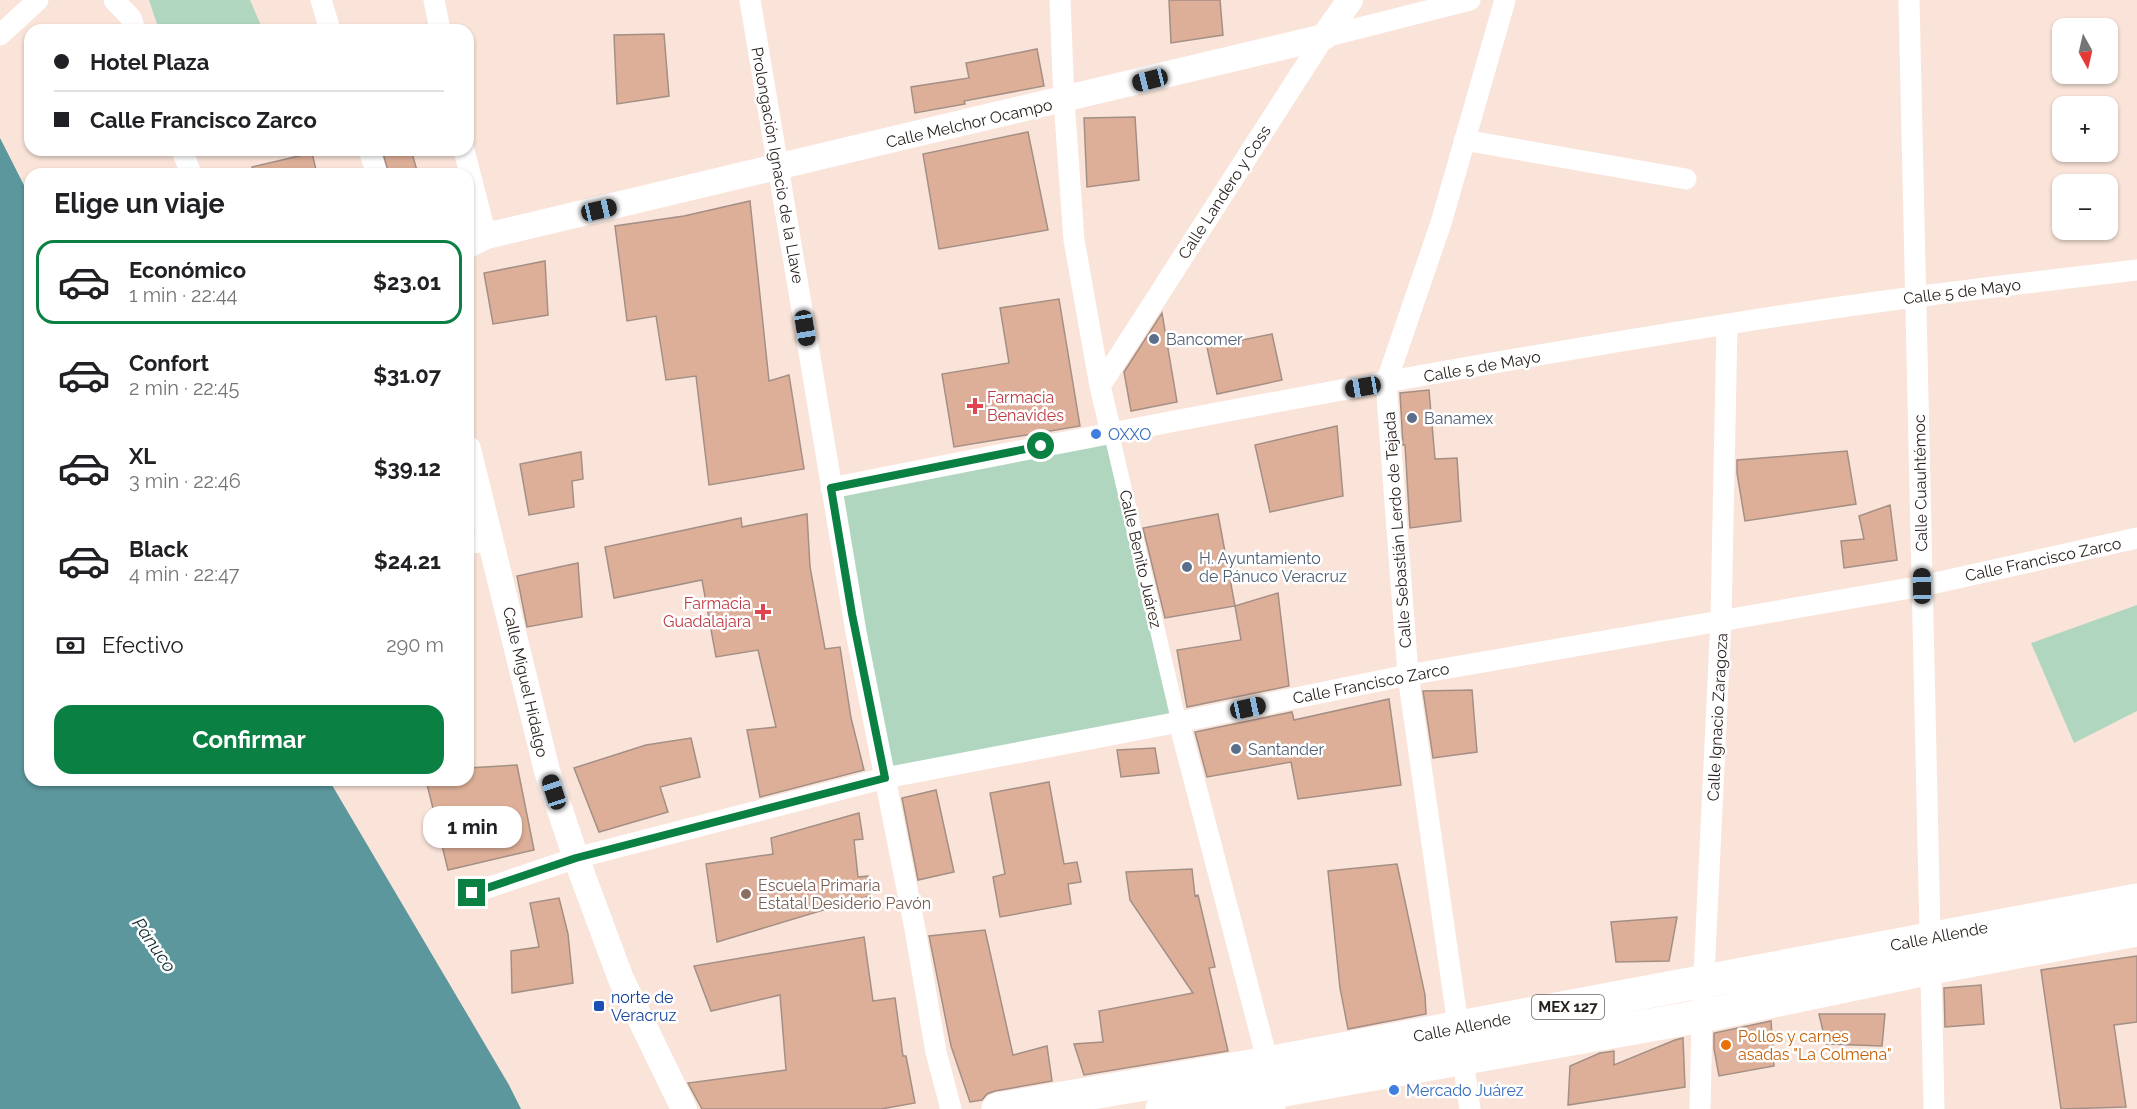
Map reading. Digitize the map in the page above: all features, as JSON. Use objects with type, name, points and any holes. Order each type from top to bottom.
[{"type":"main road","name":"Calle Allende","points":[[1462,1043],[1702,1016],[1931,952],[2137,900]]},
{"type":"main road","name":"Calle Allende","points":[[1162,1109],[1272,1088],[1704,982],[1931,952],[2137,930]]},
{"type":"main road","name":"Calle Allende","points":[[998,1109],[1272,1088]]},
{"type":"street","points":[[0,35],[38,0]]},
{"type":"street","points":[[114,0],[131,18],[133,24]]},
{"type":"street","points":[[321,0],[328,24]]},
{"type":"street","points":[[434,0],[439,24]]},
{"type":"street","name":"Prolongación Ignacio de la Llave","points":[[750,0],[854,622],[915,929],[936,1052],[951,1109]]},
{"type":"street","name":"Calle Benito Juárez","points":[[1060,0],[1064,100],[1074,240],[1100,386],[1179,722],[1272,1088]]},
{"type":"street","name":"Calle Landero y Coss","points":[[1100,386],[1350,0]]},
{"type":"street","name":"Calle Melchor Ocampo","points":[[477,241],[778,167],[1324,38],[1470,0]]},
{"type":"street","name":"Calle Sebastián Lerdo de Tejada","points":[[1470,1109],[1408,675],[1386,383],[1441,223],[1505,0]]},
{"type":"street","name":"Calle Cuauhtémoc","points":[[1909,0],[1934,1109]]},
{"type":"street","points":[[1464,140],[1686,179]]},
{"type":"street","points":[[474,220],[477,241]]},
{"type":"street","name":"Calle 5 de Mayo","points":[[831,488],[1111,432],[1727,324],[1916,296],[2137,270]]},
{"type":"street","name":"Calle Ignacio Zaragoza","points":[[1700,1109],[1702,1016],[1721,620],[1727,324]]},
{"type":"street","name":"Calle Miguel Hidalgo","points":[[474,496],[480,542],[547,771],[576,858],[621,979],[684,1109]]},
{"type":"street","name":"Calle Francisco Zarco","points":[[472,893],[576,858],[885,778],[1179,722],[1408,675],[1922,586],[2137,538]]},
{"type":"green space","points":[[149,0],[250,0],[260,24],[157,24]]},
{"type":"green space","points":[[1111,432],[1179,722],[885,778],[831,488]]},
{"type":"green space","points":[[2137,605],[2137,711],[2074,743],[2031,643]]},
{"type":"water","name":"Pánuco","points":[[0,138],[24,185],[24,786],[333,786],[521,1109],[0,1109]]},
{"type":"building","points":[[1169,0],[1220,0],[1223,35],[1171,43]]},
{"type":"building","points":[[664,34],[669,96],[617,104],[614,35]]},
{"type":"building","points":[[1037,49],[1044,86],[915,113],[911,87],[969,78],[966,63]]},
{"type":"building","points":[[1135,117],[1139,180],[1087,187],[1084,118]]},
{"type":"building","points":[[1028,132],[1048,230],[939,249],[923,154]]},
{"type":"building","points":[[299,156],[313,156],[316,168],[252,168]]},
{"type":"building","points":[[384,156],[413,156],[416,168],[387,168]]},
{"type":"building","points":[[750,201],[769,381],[789,375],[804,469],[709,485],[696,376],[666,380],[656,316],[627,321],[615,226],[684,216]]},
{"type":"building","points":[[545,261],[548,315],[493,324],[484,273]]},
{"type":"building","points":[[1059,299],[1080,426],[954,447],[942,374],[1009,363],[1000,308]]},
{"type":"building","name":"Bancomer","points":[[1162,313],[1177,402],[1131,411],[1124,372]]},
{"type":"building","points":[[1272,334],[1282,380],[1217,394],[1207,347]]},
{"type":"building","points":[[1429,390],[1435,459],[1457,458],[1461,521],[1410,528],[1400,393]]},
{"type":"building","points":[[1337,426],[1343,496],[1270,512],[1255,445]]},
{"type":"building","points":[[1847,451],[1856,504],[1745,521],[1737,460]]},
{"type":"building","points":[[581,452],[583,479],[572,481],[574,507],[529,515],[520,464]]},
{"type":"building","points":[[1890,505],[1897,560],[1844,568],[1841,541],[1864,539],[1859,516]]},
{"type":"building","points":[[807,514],[810,567],[825,649],[840,647],[851,718],[864,770],[760,797],[747,730],[776,727],[758,650],[716,657],[702,580],[614,598],[605,547],[741,518],[742,527]]},
{"type":"building","name":"H. Ayuntamiento de Pánuco Veracruz","points":[[1218,514],[1235,606],[1165,618],[1143,528]]},
{"type":"building","points":[[578,563],[582,617],[527,627],[517,576]]},
{"type":"building","points":[[1278,593],[1289,686],[1187,707],[1177,650],[1241,640],[1235,606]]},
{"type":"building","points":[[1472,690],[1477,752],[1433,758],[1423,691]]},
{"type":"building","points":[[1389,699],[1401,785],[1298,799],[1291,762],[1207,777],[1195,732],[1292,712],[1294,720]]},
{"type":"building","points":[[691,738],[700,777],[660,787],[668,812],[599,832],[574,768],[646,745]]},
{"type":"building","points":[[1155,748],[1159,773],[1121,777],[1117,750]]},
{"type":"building","points":[[517,765],[534,850],[448,870],[427,786],[474,786],[474,768]]},
{"type":"building","points":[[1049,782],[1064,864],[1077,862],[1081,882],[1068,884],[1071,904],[1000,917],[993,877],[1005,874],[990,793]]},
{"type":"building","points":[[936,790],[954,872],[918,880],[902,798]]},
{"type":"building","points":[[859,813],[863,839],[854,840],[858,877],[868,876],[870,896],[717,942],[706,864],[773,854],[771,838]]},
{"type":"building","points":[[1397,864],[1425,995],[1426,1014],[1348,1029],[1340,988],[1328,871]]},
{"type":"building","points":[[1192,869],[1195,896],[1198,895],[1215,967],[1209,968],[1228,1051],[1084,1075],[1074,1044],[1103,1042],[1099,1011],[1193,993],[1130,900],[1126,872]]},
{"type":"building","points":[[559,898],[568,934],[573,983],[512,993],[511,951],[539,947],[530,903]]},
{"type":"building","points":[[1677,917],[1669,961],[1616,962],[1611,922]]},
{"type":"building","points":[[985,930],[1013,1055],[1047,1046],[1052,1081],[995,1091],[987,1094],[982,1100],[970,1102],[951,1046],[929,936]]},
{"type":"building","points":[[864,937],[873,1001],[895,998],[903,1056],[906,1056],[915,1103],[881,1109],[702,1109],[688,1083],[786,1070],[780,995],[711,1011],[694,966]]},
{"type":"building","points":[[2137,956],[2137,1022],[2114,1025],[2126,1107],[2061,1109],[2041,970]]},
{"type":"building","points":[[1981,985],[1984,1024],[1945,1027],[1944,988]]},
{"type":"building","points":[[1819,1014],[1885,1014],[1882,1046],[1826,1044]]},
{"type":"building","points":[[1771,1021],[1774,1066],[1719,1076],[1714,1049],[1714,1033]]},
{"type":"building","points":[[1683,1038],[1685,1087],[1568,1105],[1570,1066],[1600,1053],[1614,1051],[1614,1065]]},
{"type":"place","name":"Bancomer","points":[[1154,339]]},
{"type":"place","name":"Farmacia Benavides","points":[[975,406]]},
{"type":"place","name":"Banamex","points":[[1412,418]]},
{"type":"place","name":"OXXO","points":[[1096,434]]},
{"type":"place","name":"H. Ayuntamiento de Pánuco Veracruz","points":[[1187,567]]},
{"type":"place","name":"Farmacia Guadalajara","points":[[763,612]]},
{"type":"place","name":"Santander","points":[[1236,749]]},
{"type":"place","name":"Escuela Primaria Estatal Desiderio Pavón","points":[[746,894]]},
{"type":"place","name":"norte de Veracruz","points":[[599,1006]]},
{"type":"place","name":"Pollos y carnes asadas \"La Colmena\"","points":[[1726,1045]]},
{"type":"place","name":"Mercado Juárez","points":[[1394,1090]]},
{"type":"route","points":[[472,893],[576,858],[885,778],[852,614],[831,488],[1041,446]]}]
